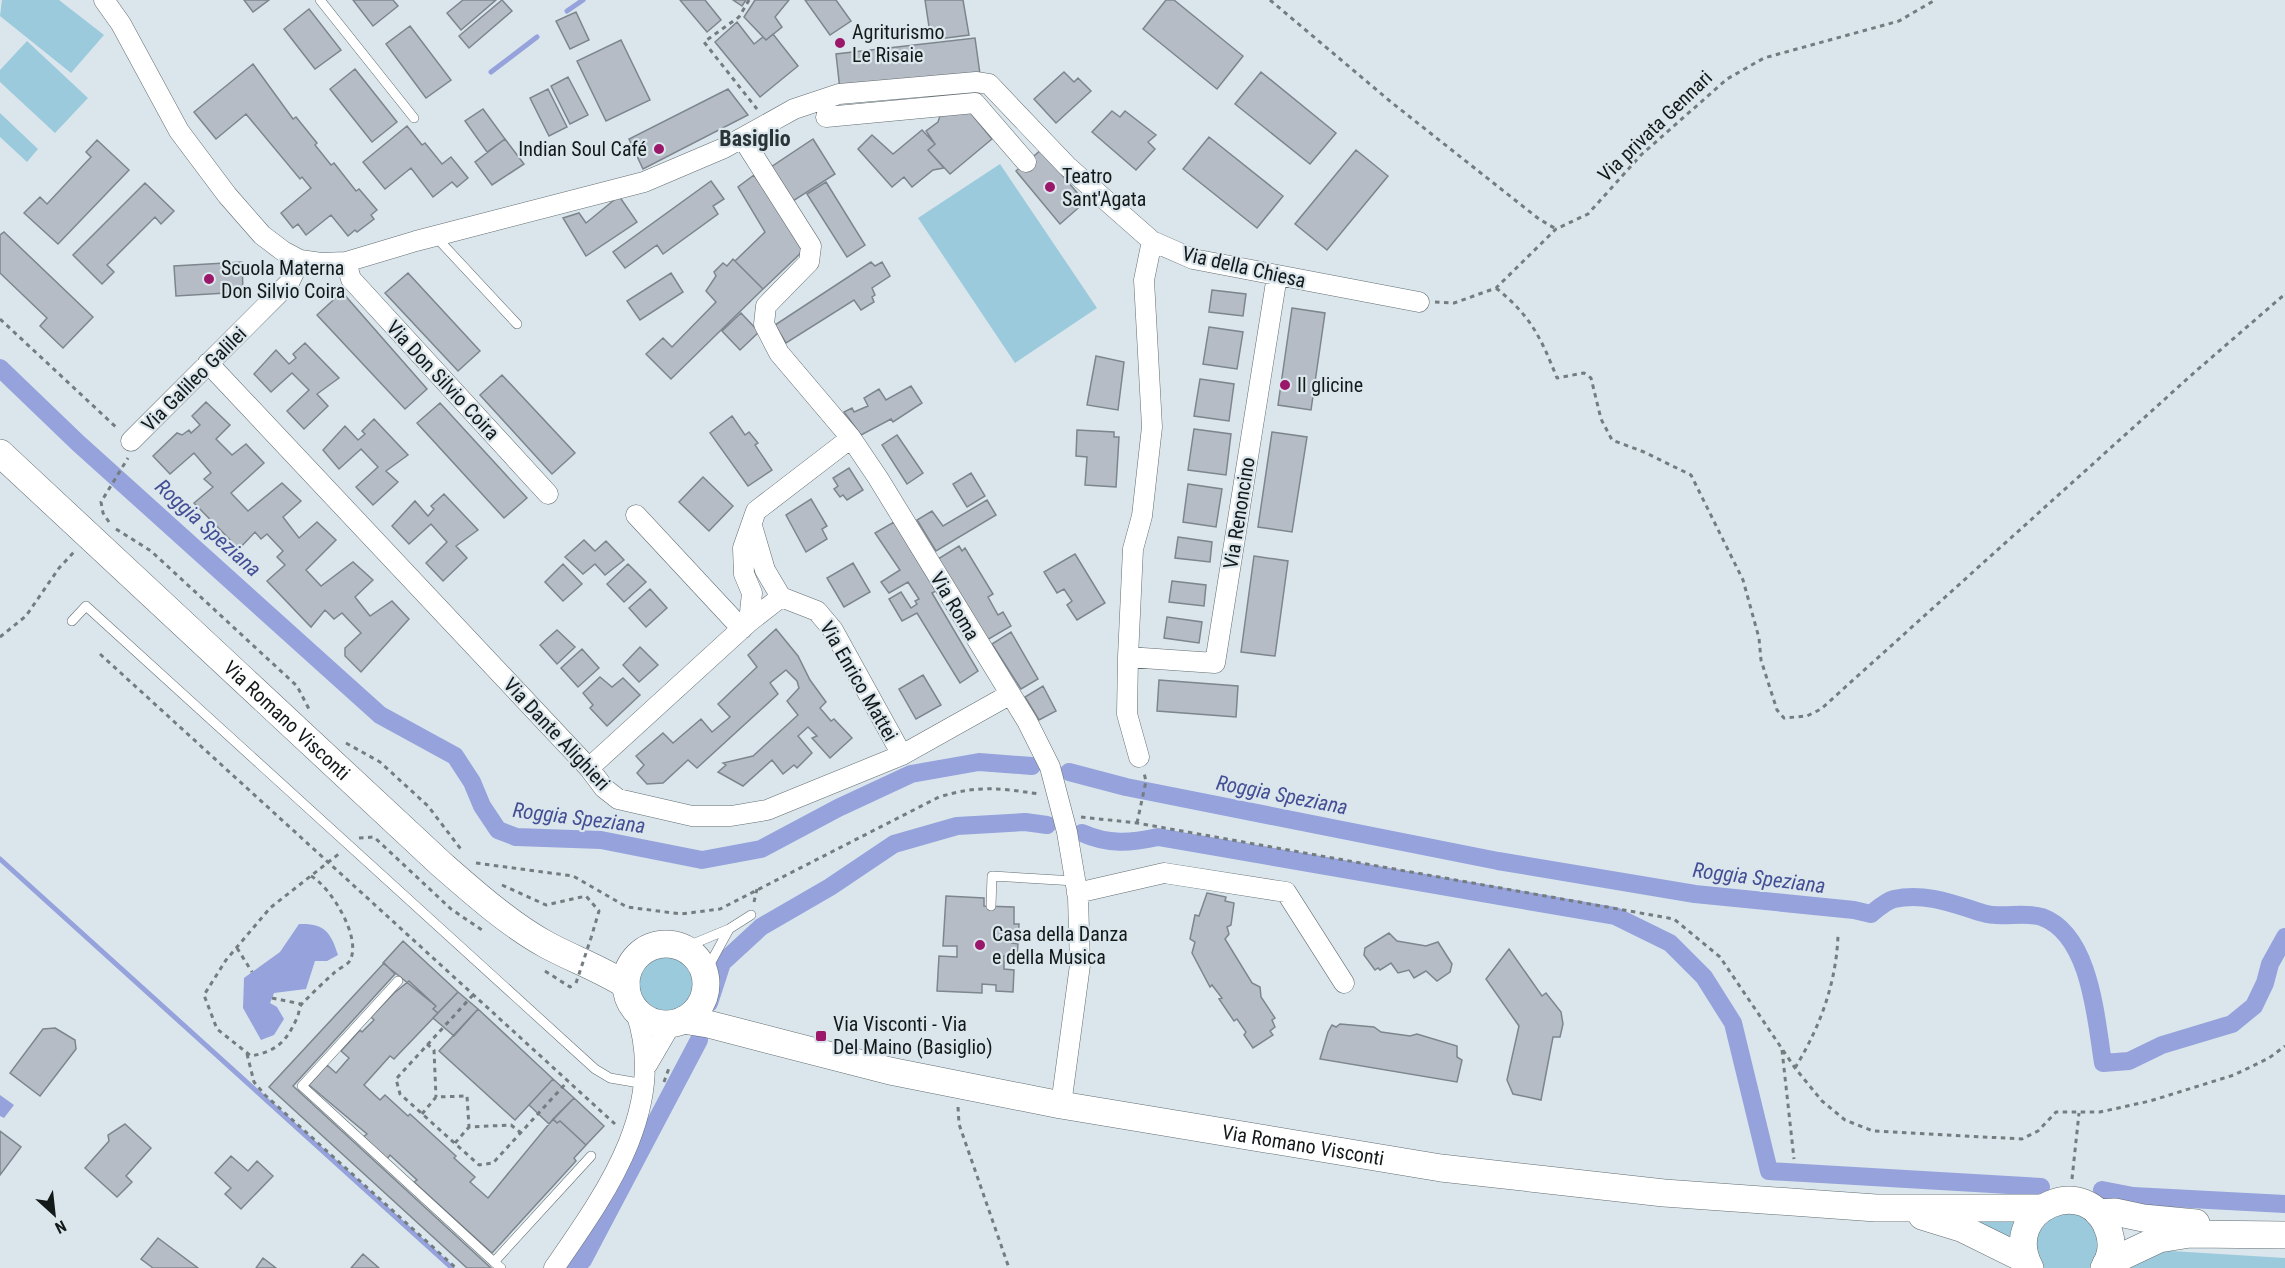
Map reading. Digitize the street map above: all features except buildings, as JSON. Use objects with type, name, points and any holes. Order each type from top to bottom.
[{"type":"street","points":[[104,0],[121,24],[179,131],[203,166],[262,236],[300,260],[321,264],[346,262],[435,236],[644,182],[743,139],[794,109],[839,94],[976,82],[989,84],[984,111]]},
{"type":"street","name":"Via della Chiesa","points":[[989,84],[1067,166],[1152,241],[1193,259],[1419,302]]},
{"type":"street","points":[[826,117],[975,103],[1026,162]]},
{"type":"street","name":"Via Roma","points":[[743,139],[811,246],[809,262],[766,306],[764,324],[779,353],[851,438],[1027,721],[1050,767],[1076,887],[1080,964],[1061,1105]]},
{"type":"street","points":[[1139,757],[1127,714],[1128,657],[1133,549],[1142,516],[1152,427],[1144,280],[1152,241]]},
{"type":"street","name":"Via Galileo Galilei","points":[[131,441],[289,283],[300,260]]},
{"type":"street","name":"Via Don Silvio Coira","points":[[346,262],[351,279],[548,494]]},
{"type":"street","name":"Via Renoncino","points":[[1128,657],[1215,663],[1276,276]]},
{"type":"street","name":"Via Dante Alighieri","points":[[208,363],[589,768],[604,788],[618,799],[692,816],[731,816],[767,810],[902,755],[1009,695]]},
{"type":"street","points":[[745,625],[752,593],[744,573],[743,548],[756,511],[772,496],[851,438]]},
{"type":"street","name":"Via Romano Visconti","points":[[0,453],[440,863],[583,974],[626,985]]},
{"type":"street","points":[[636,515],[745,625]]},
{"type":"street","points":[[589,768],[745,625],[781,597],[765,570],[752,526]]},
{"type":"street","name":"Via Enrico Mattei","points":[[781,597],[817,611],[833,630],[902,755]]},
{"type":"street","points":[[1076,887],[1164,873],[1286,892],[1344,983]]},
{"type":"street","points":[[583,974],[636,957],[644,951],[663,944],[683,948],[700,962],[705,981],[738,1032]]},
{"type":"street","points":[[554,1268],[590,1216],[638,1121],[646,1074],[643,1031],[628,999],[626,985],[630,966],[636,957]]},
{"type":"street","points":[[646,1074],[677,1022],[694,1013],[702,1002],[705,981]]},
{"type":"street","name":"Via Romano Visconti","points":[[635,1010],[658,1023],[677,1022],[738,1032],[825,1056],[1061,1105],[1441,1168],[1664,1193],[1876,1208],[2042,1208],[2060,1200],[2070,1200]]},
{"type":"street","points":[[2070,1200],[2085,1204],[2098,1213],[2106,1224],[2111,1251],[2105,1266]]},
{"type":"street","name":"Via Romano Visconti","points":[[1876,1208],[1929,1218],[1960,1228],[2028,1264]]},
{"type":"street","points":[[2028,1264],[2023,1246],[2025,1231],[2031,1218],[2042,1208]]},
{"type":"street","points":[[2098,1213],[2115,1212],[2143,1218],[2281,1234]]},
{"type":"street","points":[[2105,1266],[2159,1239],[2190,1234],[2281,1234]]},
{"type":"lane","points":[[320,0],[414,118]]},
{"type":"lane","points":[[435,236],[517,324]]},
{"type":"lane","points":[[72,621],[86,606],[595,1069],[610,1078],[646,1074]]},
{"type":"lane","points":[[991,906],[992,876],[1076,887]]},
{"type":"lane","points":[[683,948],[729,929],[751,915]]},
{"type":"lane","points":[[705,981],[729,929]]},
{"type":"lane","points":[[398,981],[302,1086],[497,1265],[591,1156]]},
{"type":"path","points":[[749,0],[739,17],[704,42],[758,110],[766,125]]},
{"type":"path","points":[[1270,0],[1391,102],[1539,219],[1556,229]]},
{"type":"path","name":"Via privata Gennari","points":[[1419,302],[1454,303],[1496,288],[1556,229],[1588,214],[1641,155],[1727,79],[1764,58],[1899,21],[1935,0]]},
{"type":"path","points":[[1496,288],[1522,310],[1531,322],[1557,378],[1584,373],[1591,378],[1601,419],[1612,440],[1662,460],[1691,475],[1743,580],[1759,638],[1761,660],[1777,710],[1784,718],[1807,716],[1821,709],[2196,371],[2285,294]]},
{"type":"path","points":[[0,319],[131,441]]},
{"type":"path","points":[[124,466],[105,492],[101,502],[103,513],[113,527],[151,551],[297,686],[312,714]]},
{"type":"path","points":[[0,637],[26,616],[59,568],[89,535]]},
{"type":"path","points":[[100,654],[328,865],[311,876],[270,908],[237,948],[204,995],[217,1029],[251,1056],[269,1052],[286,1039],[302,1004],[348,963],[353,952],[349,928],[339,906],[328,895],[319,880],[311,876]]},
{"type":"path","points":[[337,737],[380,762],[412,791],[428,806],[466,856]]},
{"type":"path","points":[[1137,823],[1146,781]]},
{"type":"path","points":[[479,869],[472,863],[573,876],[627,907],[681,914],[720,909],[939,797],[964,789],[988,787],[1042,795],[1070,816],[1137,823],[1602,904],[1674,919],[1720,957],[1795,1068],[1822,1101],[1838,1114],[1873,1131],[2022,1138],[2038,1131],[2056,1112],[2100,1113],[2150,1101],[2234,1075],[2269,1058],[2285,1046]]},
{"type":"path","points":[[500,884],[546,905],[586,896],[599,911],[583,974]]},
{"type":"path","points":[[1795,1068],[1810,1044],[1829,994],[1836,964],[1838,936]]},
{"type":"path","points":[[237,948],[252,972]]},
{"type":"path","points":[[473,995],[396,1079],[400,1094],[478,1165],[493,1163],[568,1081]]},
{"type":"path","points":[[272,998],[302,1004]]},
{"type":"path","points":[[422,1114],[436,1097],[434,1050],[427,1044]]},
{"type":"path","points":[[1781,1048],[1794,1159]]},
{"type":"path","points":[[247,1054],[254,1082],[456,1268]]},
{"type":"path","points":[[957,1084],[959,1124],[1009,1268]]},
{"type":"path","points":[[436,1097],[467,1096],[469,1128]]},
{"type":"path","points":[[2070,1200],[2079,1113]]},
{"type":"path","points":[[454,1143],[469,1128],[511,1125],[521,1133]]},
{"type":"shaded area","points":[[2,0],[59,0],[104,35],[71,73],[0,16]]},
{"type":"shaded area","points":[[27,41],[88,98],[55,133],[0,82],[0,70]]},
{"type":"shaded area","points":[[0,113],[38,149],[27,162],[0,137]]},
{"type":"shaded area","points":[[1000,164],[1097,308],[1015,363],[918,218]]},
{"type":"shaded area","points":[[661,957],[671,957],[686,965],[692,974],[694,985],[692,996],[686,1005],[671,1013],[661,1013],[650,1008],[643,1001],[638,990],[638,980],[643,969],[650,962]]},
{"type":"shaded area","points":[[2069,1211],[2091,1220],[2102,1240],[2093,1268],[2042,1268],[2034,1235],[2047,1217]]},
{"type":"shaded area","points":[[2019,1216],[2013,1242],[1966,1217]]},
{"type":"shaded area","points":[[2155,1250],[2285,1258],[2285,1268],[2126,1268]]},
{"type":"water","points":[[299,924],[315,925],[325,930],[338,955],[327,961],[315,961],[306,989],[274,993],[270,1003],[277,1007],[284,1019],[274,1035],[261,1040],[243,1008],[244,978],[280,952]]},
{"type":"water","points":[[0,1095],[14,1105],[4,1118],[0,1116]]},
{"type":"waterway","points":[[567,11],[583,0]]},
{"type":"waterway","points":[[491,72],[537,37]]},
{"type":"waterway","name":"Roggia Speziana","points":[[0,368],[78,443],[380,715],[455,756],[498,830],[516,837],[601,840],[702,860],[761,849],[838,808],[911,774],[979,762],[1032,766]]},
{"type":"waterway","name":"Roggia Speziana","points":[[1069,772],[1126,787],[1498,861],[1695,894],[1854,910],[1871,914],[1891,900],[1917,897],[1939,900],[1990,915],[2035,915],[2058,927],[2071,941],[2081,960],[2094,1003],[2103,1063],[2129,1061],[2162,1045],[2232,1024],[2254,1006],[2265,983],[2270,964],[2285,937]]},
{"type":"waterway","points":[[709,1003],[722,963],[761,927],[830,887],[894,844],[957,826],[1025,822],[1047,825]]},
{"type":"waterway","points":[[1082,833],[1101,840],[1120,842],[1158,837],[1615,916],[1670,943],[1704,977],[1733,1023],[1769,1171],[2041,1187]]},
{"type":"waterway","points":[[0,859],[452,1268]]},
{"type":"waterway","points":[[575,1268],[583,1260],[699,1040]]},
{"type":"waterway","points":[[2102,1190],[2133,1196],[2285,1204]]},
{"type":"place","name":"Agriturismo Le Risaie","points":[[840,43]]},
{"type":"place","name":"Indian Soul Café","points":[[659,149]]},
{"type":"place","name":"Teatro Sant'Agata","points":[[1050,187]]},
{"type":"place","name":"Scuola Materna Don Silvio Coira","points":[[209,279]]},
{"type":"place","name":"Il glicine","points":[[1285,385]]},
{"type":"place","name":"Casa della Danza e della Musica","points":[[980,945]]},
{"type":"place","name":"Via Visconti - Via Del Maino (Basiglio)","points":[[821,1036]]},
{"type":"district","name":"Basiglio","points":[[755,138]]}]
